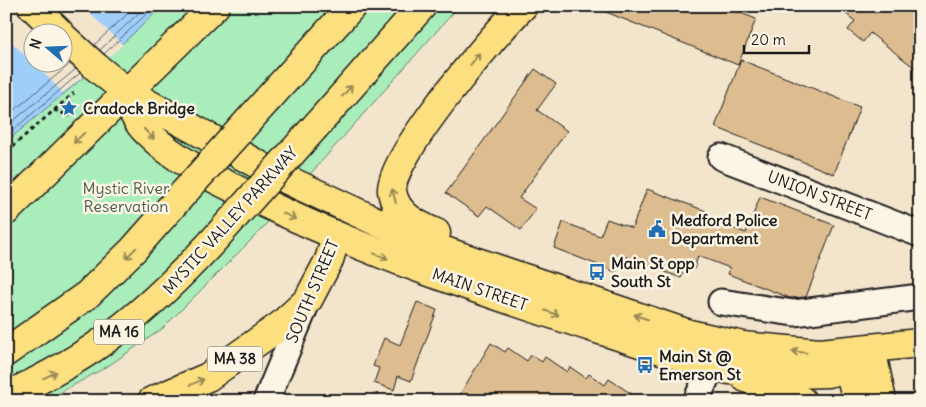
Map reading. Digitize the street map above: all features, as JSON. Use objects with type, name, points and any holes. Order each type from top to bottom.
[{"type":"main road","points":[[32,6],[49,22]]},
{"type":"main road","points":[[6,211],[215,6]]},
{"type":"main road","name":"MA 16","points":[[6,352],[87,295],[129,255],[352,6]]},
{"type":"main road","name":"MYSTIC VALLEY PARKWAY","points":[[6,396],[60,370],[117,333],[161,295],[212,242],[422,6]]},
{"type":"main road","points":[[523,6],[489,41],[419,135],[401,162],[392,182],[392,190],[398,207],[412,222],[492,254],[536,282]]},
{"type":"main road","name":"MAIN STREET","points":[[72,45],[127,92],[306,190],[427,246],[689,334],[762,349],[860,358]]},
{"type":"main road","name":"MAIN STREET","points":[[127,92],[130,107],[140,124],[168,150],[219,181],[336,237],[385,257],[720,368],[806,374],[860,358]]},
{"type":"main road","name":"SOUTH STREET","points":[[308,300],[328,260],[336,237]]},
{"type":"main road","name":"MA 38","points":[[152,401],[208,377],[275,330],[308,300]]},
{"type":"main road","points":[[860,358],[920,343]]},
{"type":"main road","points":[[860,358],[910,356],[920,351]]},
{"type":"main road","points":[[857,401],[860,358]]},
{"type":"main road","points":[[860,358],[882,401]]},
{"type":"main road","points":[[720,368],[802,401]]},
{"type":"street","name":"UNION STREET","points":[[721,157],[920,234]]},
{"type":"street","name":"SOUTH STREET","points":[[306,190],[330,210],[337,224],[336,237]]},
{"type":"street","points":[[721,302],[794,314],[920,297]]},
{"type":"street","name":"SOUTH STREET","points":[[266,401],[308,300]]},
{"type":"street","points":[[696,401],[720,368]]},
{"type":"path","points":[[6,152],[74,93]]},
{"type":"path","points":[[54,110],[73,117]]},
{"type":"green space","name":"Mystic River Reservation","points":[[162,6],[459,6],[259,232],[162,329],[108,366],[45,401],[6,401],[6,142],[105,59]]},
{"type":"water","points":[[23,6],[162,6],[105,59],[6,142],[6,19]]},
{"type":"pier","name":"Cradock Bridge","points":[[19,6],[82,6],[123,45],[63,93],[43,72],[72,72],[72,22],[22,22],[22,52],[6,37],[6,16]]},
{"type":"building","points":[[591,6],[723,6],[756,19],[738,65]]},
{"type":"building","points":[[836,6],[920,6],[920,72],[870,33],[863,42],[848,30],[855,21]]},
{"type":"building","points":[[741,60],[860,107],[834,174],[715,127]]},
{"type":"building","points":[[535,69],[556,84],[537,110],[567,131],[519,198],[536,209],[521,230],[487,206],[479,216],[446,193]]},
{"type":"building","points":[[647,189],[706,211],[704,217],[746,233],[760,197],[834,225],[806,297],[790,298],[728,274],[730,268],[698,256],[694,269],[685,265],[681,278],[623,256],[616,272],[554,248],[563,222],[600,236],[607,219],[632,228]]},
{"type":"building","points":[[417,302],[437,310],[411,381],[398,376],[394,390],[374,383],[379,368],[373,366],[384,338],[400,345]]},
{"type":"building","points":[[491,343],[505,352],[508,348],[527,361],[531,355],[542,362],[545,357],[567,372],[570,367],[586,378],[589,374],[605,385],[609,379],[642,401],[456,401]]},
{"type":"place","name":"Cradock Bridge","points":[[69,108]]},
{"type":"place","name":"Medford Police Department","points":[[657,229]]},
{"type":"place","name":"Main St opp South St","points":[[597,272]]},
{"type":"place","name":"Main St @ Emerson St","points":[[645,365]]}]
